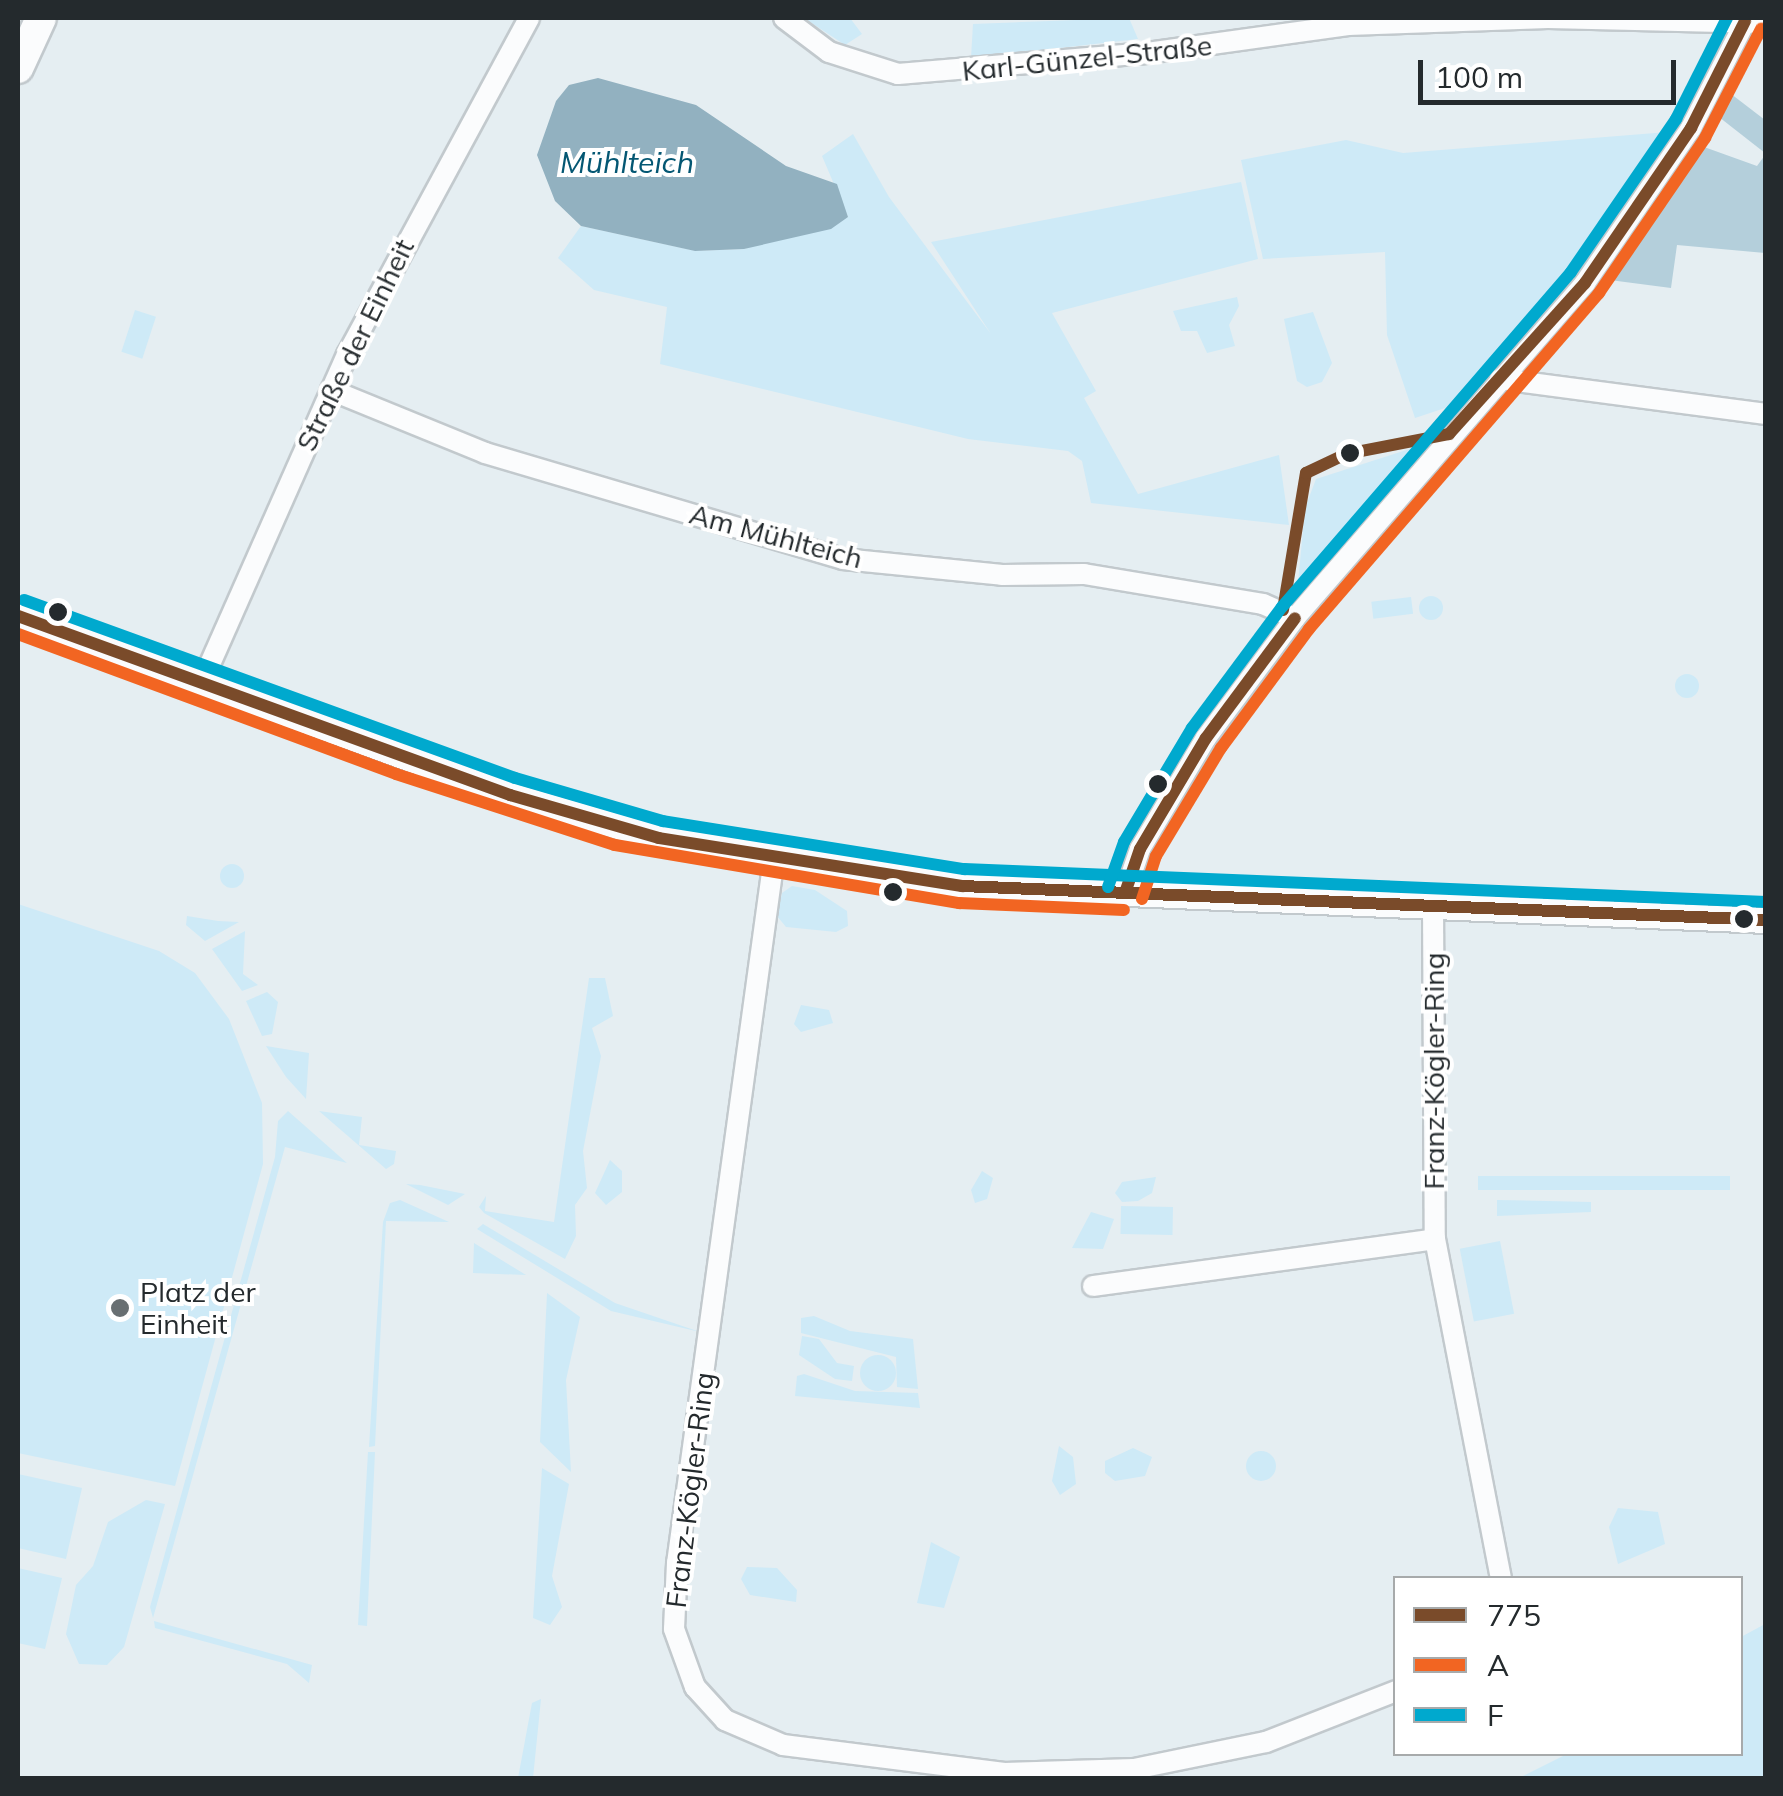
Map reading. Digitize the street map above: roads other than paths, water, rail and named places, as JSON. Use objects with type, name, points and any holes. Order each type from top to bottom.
[{"type":"main road","points":[[18,68],[40,18]]},
{"type":"street","name":"Straße der Einheit","points":[[202,682],[332,390],[436,181],[529,18]]},
{"type":"street","name":"Karl-Günzel-Straße","points":[[784,18],[828,52],[898,74],[1147,53],[1348,21],[1753,21]]},
{"type":"street","points":[[1125,893],[1134,860],[1206,738],[1296,618],[1585,283],[1669,163],[1753,21]]},
{"type":"street","points":[[1500,379],[1766,414]]},
{"type":"street","name":"Am Mühlteich","points":[[332,390],[485,453],[843,560],[1002,575],[1084,574],[1264,604],[1296,618]]},
{"type":"street","points":[[18,616],[510,795],[659,838],[962,886],[1766,920]]},
{"type":"street","name":"Franz-Kögler-Ring","points":[[774,858],[677,1563],[674,1629],[696,1687],[725,1720],[783,1745],[1004,1773],[1134,1768],[1266,1742],[1393,1692]]},
{"type":"street","name":"Franz-Kögler-Ring","points":[[1433,903],[1436,1239],[1500,1576]]},
{"type":"street","points":[[1092,1286],[1436,1239]]},
{"type":"water","name":"Mühlteich","points":[[598,78],[696,105],[786,166],[837,184],[848,217],[831,229],[744,249],[695,251],[581,226],[555,201],[537,155],[556,101],[569,85]]},
{"type":"place","name":"Platz der Einheit","points":[[120,1308]]}]
